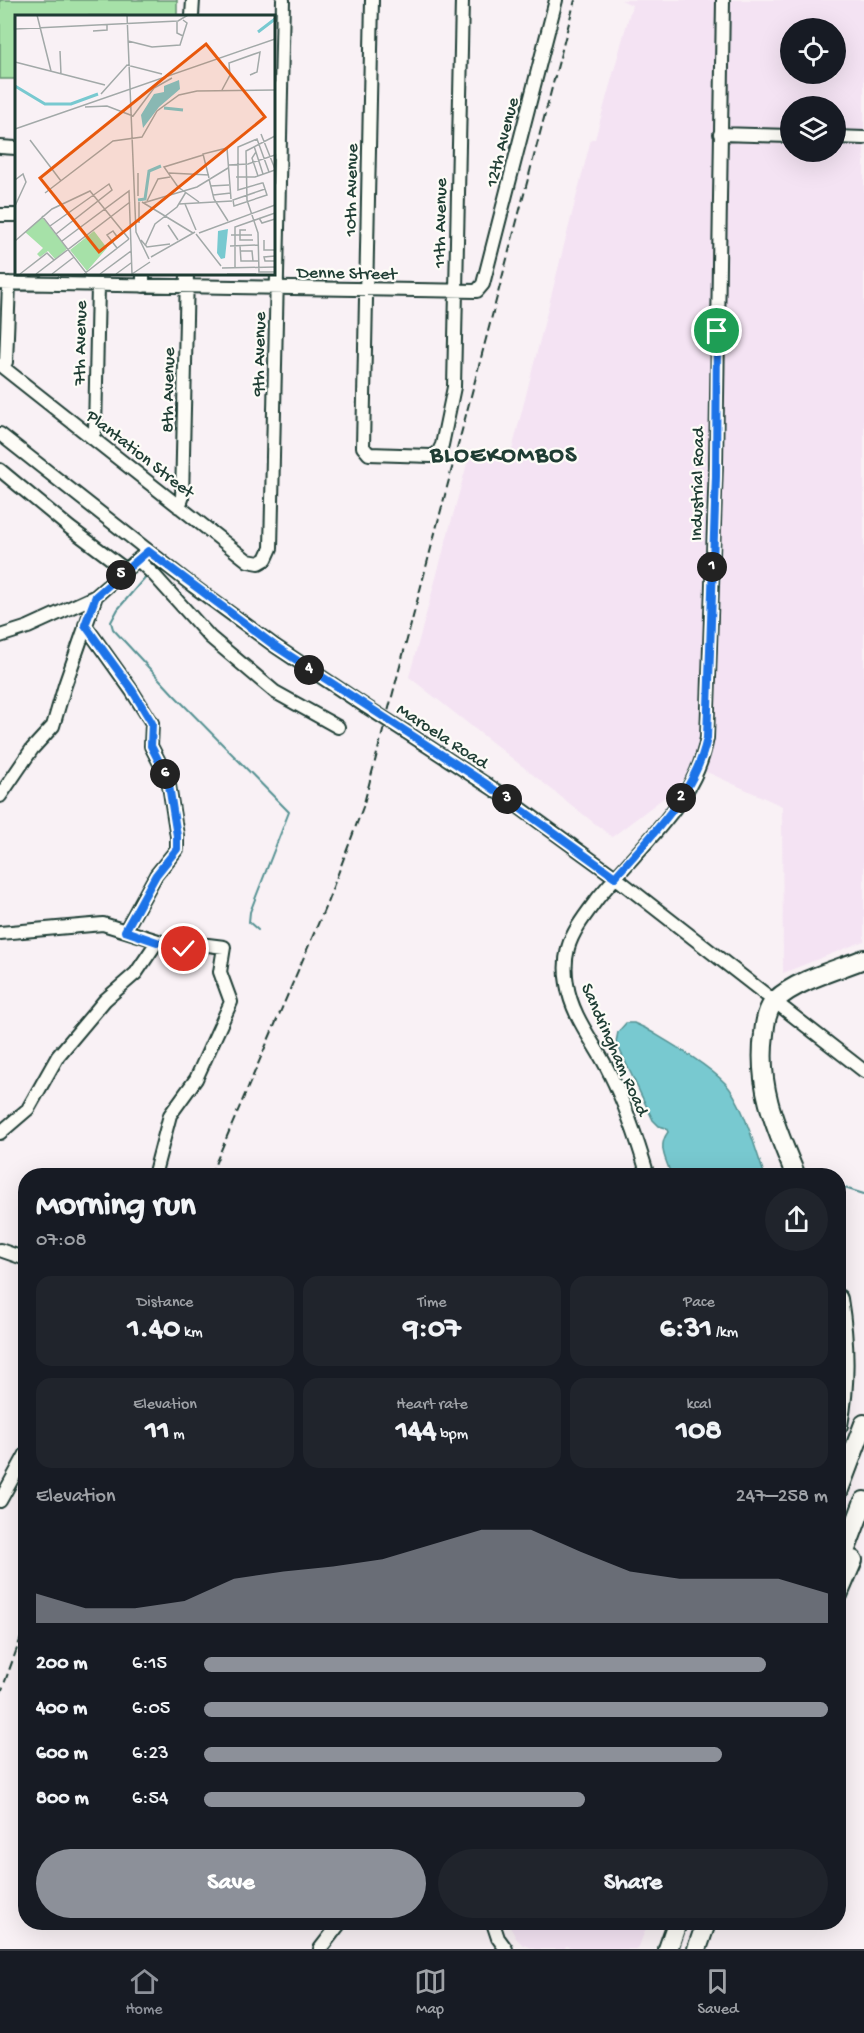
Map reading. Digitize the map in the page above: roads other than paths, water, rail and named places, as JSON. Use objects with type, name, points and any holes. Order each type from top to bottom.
[{"type":"highway","points":[[793,1168],[765,1095],[762,1046],[767,1016],[774,1001],[798,985],[864,959]]},
{"type":"highway","points":[[846,1471],[864,1424]]},
{"type":"highway","points":[[846,1549],[864,1501]]},
{"type":"highway","points":[[846,1576],[864,1534]]},
{"type":"highway","points":[[668,1949],[675,1930]]},
{"type":"highway","points":[[697,1949],[704,1930]]},
{"type":"street","points":[[192,15],[193,0]]},
{"type":"street","name":"9th Avenue","points":[[262,561],[269,556],[271,548],[283,0]]},
{"type":"street","name":"10th Avenue","points":[[372,0],[363,447],[369,454],[431,456],[438,453],[442,445]]},
{"type":"street","name":"11th Avenue","points":[[442,445],[454,387],[462,0]]},
{"type":"street","name":"12th Avenue","points":[[477,291],[483,284],[556,0]]},
{"type":"street","name":"Industrial Road","points":[[615,877],[691,784],[703,754],[708,731],[716,463],[723,0]]},
{"type":"street","points":[[720,134],[780,136]]},
{"type":"street","points":[[846,137],[864,138]]},
{"type":"street","points":[[0,147],[15,148]]},
{"type":"street","points":[[143,274],[143,286]]},
{"type":"street","name":"8th Avenue","points":[[179,507],[183,499],[187,274]]},
{"type":"street","points":[[1,366],[6,362],[4,283]]},
{"type":"street","name":"Denne Street","points":[[4,283],[477,291]]},
{"type":"street","name":"7th Avenue","points":[[91,437],[95,430],[98,285]]},
{"type":"street","name":"Plantation Street","points":[[1,366],[248,561],[255,563],[262,561]]},
{"type":"street","name":"Maroela Road","points":[[0,434],[243,623],[501,794],[615,877],[864,1071]]},
{"type":"street","points":[[0,470],[77,534],[126,570]]},
{"type":"street","points":[[0,636],[28,627],[96,596],[148,551]]},
{"type":"street","points":[[138,560],[210,637],[275,692],[338,727]]},
{"type":"street","points":[[0,796],[32,749],[53,726],[96,596]]},
{"type":"street","points":[[85,625],[132,690],[152,723],[151,746],[168,779],[177,836],[177,849],[156,875],[125,931]]},
{"type":"street","name":"Sandringham Road","points":[[615,877],[575,930],[565,963],[566,984],[570,1000],[579,1019],[611,1075],[645,1168]]},
{"type":"street","points":[[0,933],[103,924],[184,949],[208,945],[224,947],[220,972],[231,1002],[196,1079],[170,1115],[156,1168]]},
{"type":"street","points":[[0,1133],[28,1109],[58,1056],[105,1000],[136,973],[157,942]]},
{"type":"street","points":[[0,1250],[18,1256]]},
{"type":"street","points":[[0,1501],[18,1468]]},
{"type":"street","points":[[320,1949],[335,1930]]},
{"type":"street","points":[[495,1930],[506,1949]]},
{"type":"water","points":[[626,1023],[634,1023],[697,1060],[717,1075],[738,1102],[762,1168],[668,1168],[663,1149],[668,1132],[666,1128],[659,1126],[653,1120],[616,1042],[618,1032]]},
{"type":"waterway","points":[[147,575],[118,609],[111,622],[113,629],[289,812],[250,912],[249,922],[258,930]]},
{"type":"waterway","points":[[846,1188],[864,1194]]},
{"type":"railway","points":[[213,1168],[327,903],[363,807],[575,0]]},
{"type":"railway","points":[[0,1695],[18,1646]]},
{"type":"district","name":"BLOEKOMBOS","points":[[504,453]]}]
